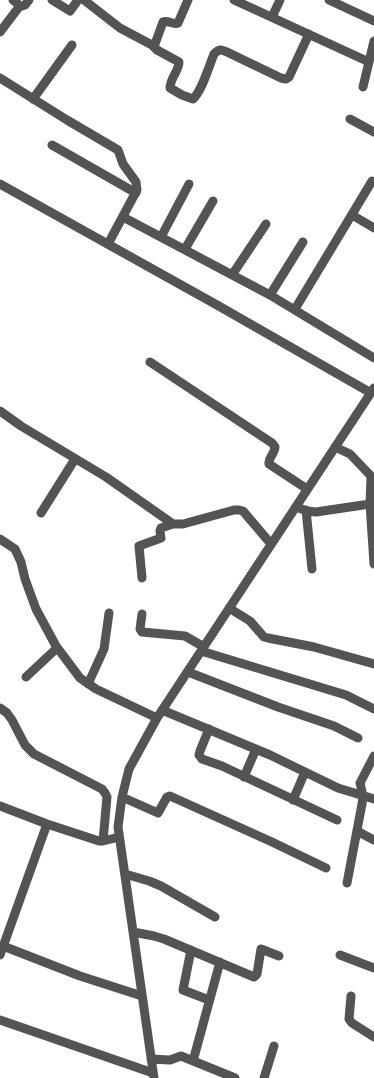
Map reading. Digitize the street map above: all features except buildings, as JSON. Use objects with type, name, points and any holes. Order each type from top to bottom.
[{"type":"street","points":[[0,32],[16,4],[25,5],[29,0]]},
{"type":"street","points":[[52,0],[70,11],[83,0],[120,28],[152,45],[157,50],[179,62],[179,67],[170,83],[170,88],[193,99],[214,54],[218,50],[220,49],[286,79],[289,77],[309,34]]},
{"type":"street","points":[[152,45],[155,44],[163,22],[178,23],[188,0]]},
{"type":"street","points":[[234,0],[369,62]]},
{"type":"street","points":[[272,17],[280,0]]},
{"type":"street","points":[[329,0],[374,21]]},
{"type":"street","points":[[363,87],[374,43]]},
{"type":"street","points":[[33,99],[72,45]]},
{"type":"street","points":[[0,78],[118,150],[125,166],[138,186],[136,193],[108,244]]},
{"type":"street","points":[[350,119],[374,132]]},
{"type":"street","points":[[52,145],[136,193]]},
{"type":"street","points":[[295,309],[372,181]]},
{"type":"street","points":[[0,184],[367,389],[335,447],[302,486],[296,507],[267,540],[229,608],[199,645],[188,672],[155,715],[129,769],[122,797],[118,827],[111,839]]},
{"type":"street","points":[[161,237],[189,184]]},
{"type":"street","points":[[185,249],[213,200]]},
{"type":"street","points":[[352,214],[374,228]]},
{"type":"street","points":[[123,217],[295,309],[374,358]]},
{"type":"street","points":[[232,275],[266,224]]},
{"type":"street","points":[[270,295],[303,242]]},
{"type":"street","points":[[150,362],[272,443],[275,450],[269,460],[269,464],[302,486]]},
{"type":"street","points":[[0,412],[106,477],[173,524]]},
{"type":"street","points":[[335,447],[348,453],[370,474],[370,504],[374,564]]},
{"type":"street","points":[[41,513],[75,459]]},
{"type":"street","points":[[296,507],[316,512],[370,504]]},
{"type":"street","points":[[142,578],[139,546],[160,538],[160,528],[173,524],[183,524],[234,510],[239,510],[246,515],[267,540]]},
{"type":"street","points":[[306,510],[312,569]]},
{"type":"street","points":[[0,539],[15,549],[21,562],[25,579],[36,609],[57,648],[77,674],[88,684],[155,715],[209,729],[346,791],[374,799]]},
{"type":"street","points":[[229,608],[250,621],[264,637],[314,647],[374,664]]},
{"type":"street","points":[[88,684],[104,649],[109,613]]},
{"type":"street","points":[[142,614],[140,628],[142,632],[185,636],[199,645],[346,695],[374,709]]},
{"type":"street","points":[[26,678],[57,648]]},
{"type":"street","points":[[188,672],[278,707],[334,726],[358,738]]},
{"type":"street","points":[[0,708],[7,713],[12,720],[29,750],[43,760],[102,789],[107,797],[111,839],[124,874],[133,932],[136,994],[151,1059],[150,1073],[0,1020]]},
{"type":"street","points":[[209,729],[200,751],[200,757],[337,820]]},
{"type":"street","points":[[244,777],[256,749]]},
{"type":"street","points":[[347,883],[357,831],[361,795],[360,780],[374,756]]},
{"type":"street","points":[[293,800],[305,772]]},
{"type":"street","points":[[122,797],[158,813],[167,797],[170,796],[326,868]]},
{"type":"street","points":[[0,806],[92,839],[111,839]]},
{"type":"street","points":[[0,955],[47,824]]},
{"type":"street","points":[[357,831],[374,840]]},
{"type":"street","points":[[124,874],[161,886],[215,917]]},
{"type":"street","points":[[133,932],[154,936],[254,977],[257,973],[262,949],[279,956]]},
{"type":"street","points":[[4,946],[80,976],[136,994]]},
{"type":"street","points":[[191,950],[183,990],[209,1000]]},
{"type":"street","points":[[340,955],[374,968]]},
{"type":"street","points":[[193,1061],[220,962]]},
{"type":"street","points":[[352,996],[349,1019],[352,1023],[374,1037]]},
{"type":"street","points":[[264,1078],[274,1046]]},
{"type":"street","points":[[151,1059],[170,1060],[181,1056],[235,1078]]}]
